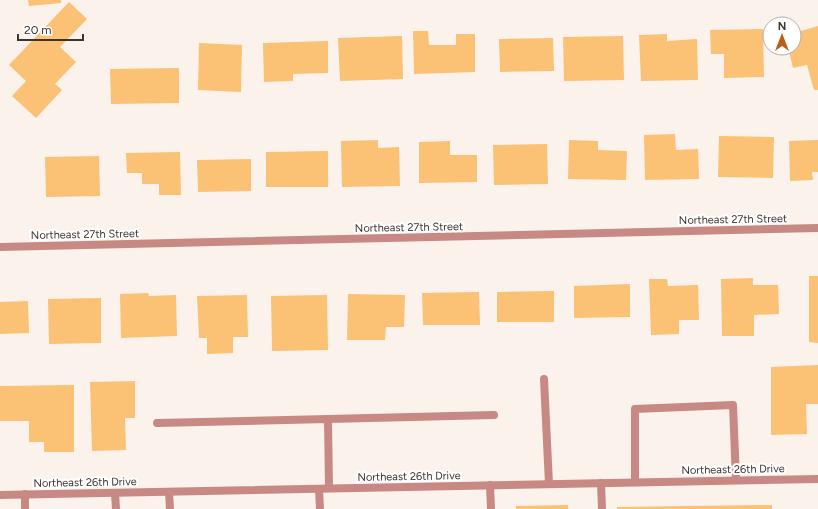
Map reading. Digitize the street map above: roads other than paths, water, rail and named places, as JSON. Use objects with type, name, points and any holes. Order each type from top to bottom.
[{"type":"street","name":"Northeast 27th Street","points":[[0,247],[818,228]]},
{"type":"street","points":[[544,379],[549,484]]},
{"type":"street","points":[[635,482],[635,409],[733,405],[736,480]]},
{"type":"street","points":[[156,423],[494,415]]},
{"type":"street","points":[[328,419],[329,488]]},
{"type":"street","name":"Northeast 26th Drive","points":[[0,495],[818,479]]},
{"type":"street","points":[[601,483],[602,509]]},
{"type":"street","points":[[490,485],[491,509]]},
{"type":"street","points":[[319,489],[320,509]]},
{"type":"street","points":[[169,492],[170,509]]},
{"type":"street","points":[[115,493],[116,509]]},
{"type":"street","points":[[25,494],[25,509]]}]
